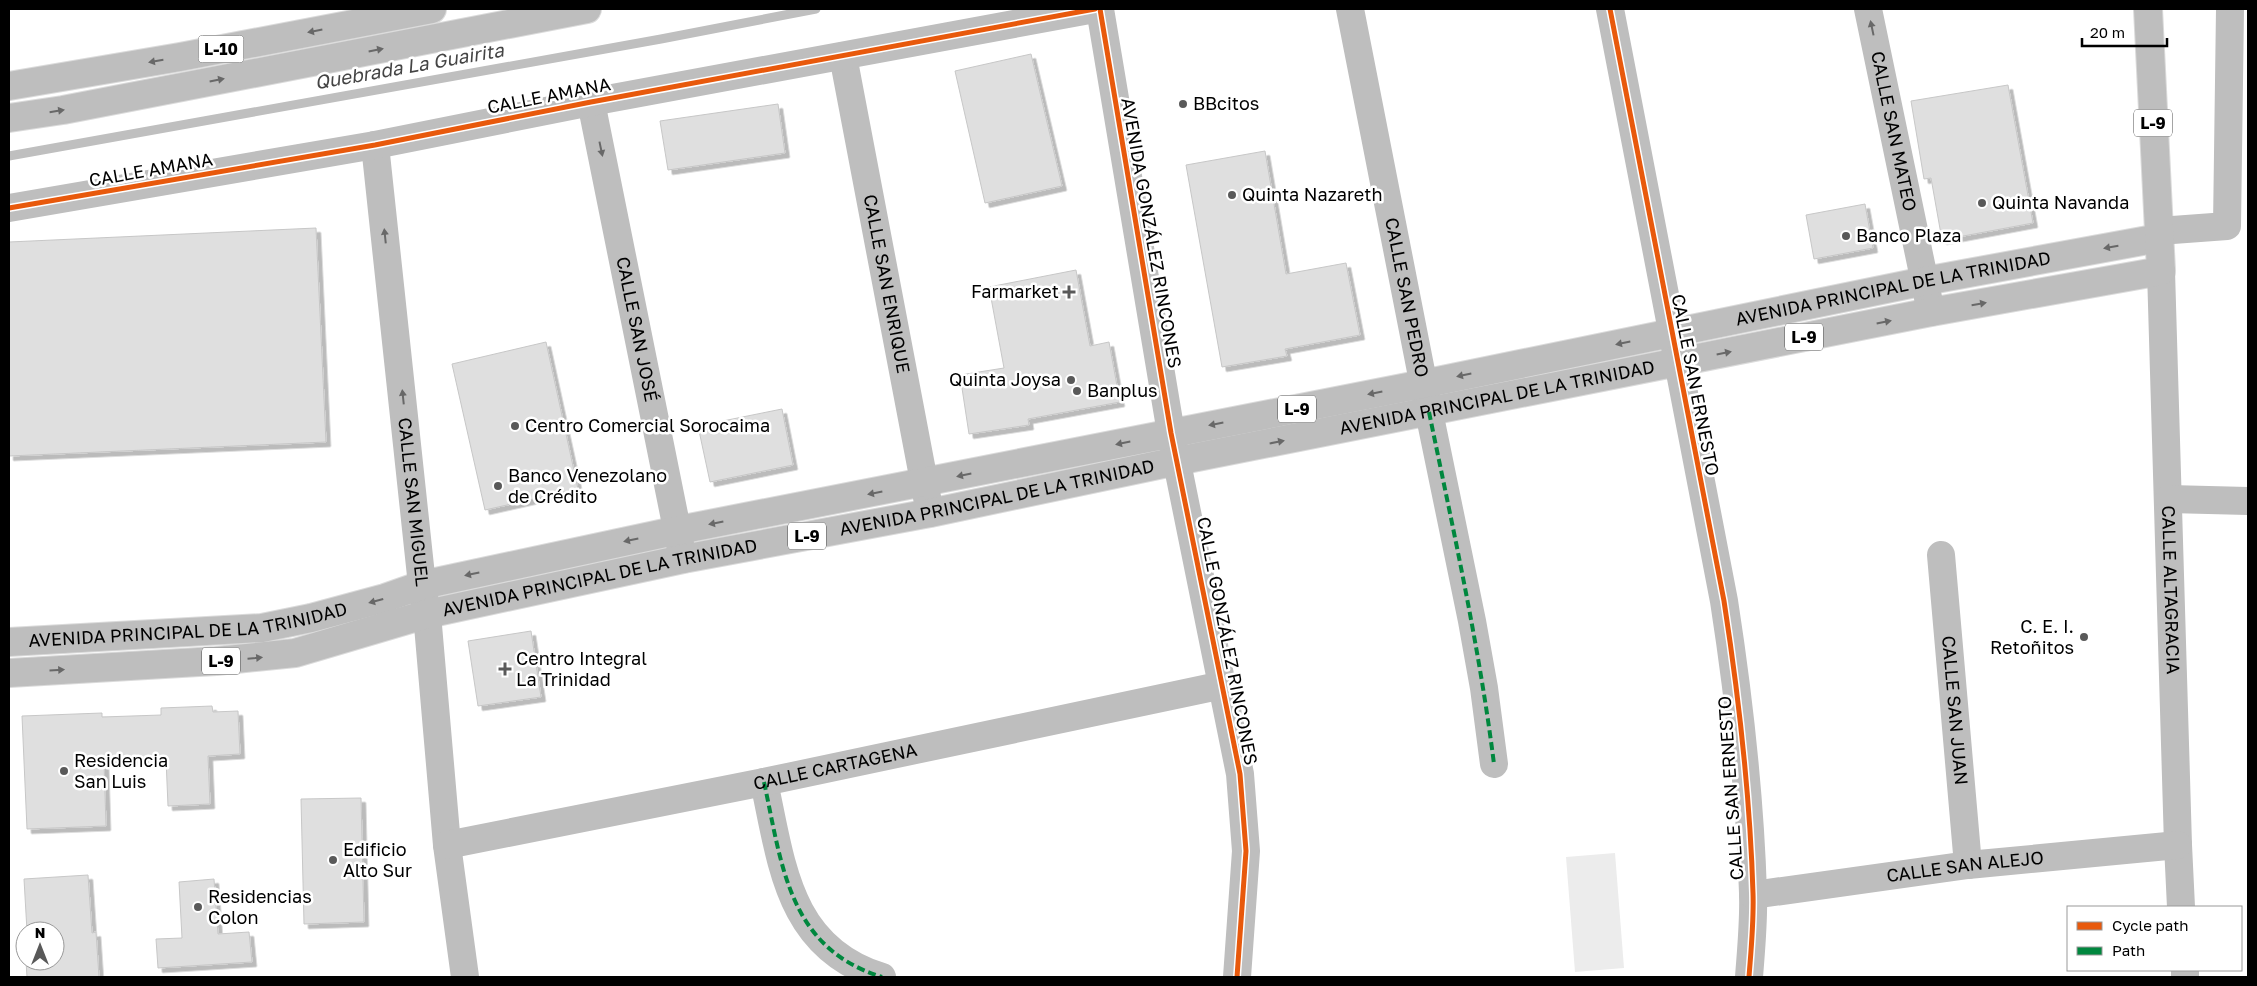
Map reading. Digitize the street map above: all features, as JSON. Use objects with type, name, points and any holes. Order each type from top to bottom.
[{"type":"street","name":"L-10","points":[[9,86],[180,57],[432,9]]},
{"type":"street","name":"L-10","points":[[9,118],[63,110],[587,9]]},
{"type":"street","name":"CALLE AMANA","points":[[9,208],[375,145],[591,102],[1095,9]]},
{"type":"street","name":"AVENIDA GONZÁLEZ RINCONES","points":[[1100,9],[1177,462]]},
{"type":"street","name":"CALLE SAN PEDRO","points":[[1350,9],[1423,384],[1472,620],[1484,688],[1494,764]]},
{"type":"street","name":"CALLE SAN ERNESTO","points":[[1610,9],[1676,362],[1724,601],[1736,680],[1744,751],[1753,895],[1750,977]]},
{"type":"street","name":"CALLE SAN MATEO","points":[[1868,9],[1931,312]]},
{"type":"street","name":"L-9","points":[[2148,9],[2161,271]]},
{"type":"street","name":"AVENIDA PRINCIPAL DE LA TRINIDAD","points":[[9,642],[262,628],[311,618],[376,601],[422,585],[679,530],[923,484],[2158,235],[2228,226],[2230,9]]},
{"type":"street","name":"CALLE SAN ENRIQUE","points":[[843,56],[930,513]]},
{"type":"street","name":"CALLE SAN JOSÉ","points":[[591,102],[684,559]]},
{"type":"street","name":"CALLE SAN MIGUEL","points":[[375,145],[422,585],[427,614],[447,845],[465,977]]},
{"type":"street","name":"AVENIDA PRINCIPAL DE LA TRINIDAD","points":[[9,673],[259,658],[322,646],[427,614],[684,559],[930,513],[1931,312],[2161,271]]},
{"type":"street","name":"CALLE ALTAGRACIA","points":[[2161,271],[2181,906]]},
{"type":"street","name":"CALLE GONZÁLEZ RINCONES","points":[[1177,462],[1240,774],[1246,851],[1237,977]]},
{"type":"street","points":[[2169,499],[2248,501]]},
{"type":"street","name":"CALLE SAN JUAN","points":[[1941,555],[1968,865]]},
{"type":"street","name":"CALLE CARTAGENA","points":[[447,845],[764,782],[1223,684]]},
{"type":"street","points":[[764,782],[781,861],[792,895],[806,924],[828,949],[864,972],[882,977]]},
{"type":"street","name":"CALLE SAN ALEJO","points":[[1753,895],[1968,865],[2178,845]]},
{"type":"shaded area","points":[[1615,853],[1624,968],[1575,972],[1566,857]]},
{"type":"building","points":[[1031,54],[1062,186],[985,203],[955,71]]},
{"type":"building","points":[[2008,85],[2033,223],[1942,240],[1931,178],[1924,179],[1911,101]]},
{"type":"building","points":[[778,104],[785,153],[668,170],[660,121]]},
{"type":"building","points":[[1265,151],[1286,274],[1346,263],[1360,335],[1285,349],[1287,356],[1222,367],[1186,165]]},
{"type":"building","points":[[1865,204],[1873,248],[1814,259],[1806,215]]},
{"type":"building","points":[[316,228],[326,442],[9,456],[9,242]]},
{"type":"building","points":[[1076,270],[1090,346],[1109,342],[1120,402],[1028,419],[1029,425],[969,434],[960,375],[1004,368],[989,287]]},
{"type":"building","name":"Centro Comercial Sorocaima","points":[[546,342],[578,489],[485,510],[452,364]]},
{"type":"building","points":[[782,409],[793,465],[710,482],[698,426]]},
{"type":"building","name":"Centro Integral La Trinidad","points":[[531,631],[541,697],[478,706],[468,641]]},
{"type":"building","points":[[212,706],[213,712],[238,711],[240,754],[208,756],[210,804],[168,806],[166,759],[104,761],[106,826],[27,829],[22,716],[102,713],[102,717],[161,715],[161,708]]},
{"type":"building","name":"Edificio Alto Sur","points":[[361,798],[364,922],[304,924],[301,799]]},
{"type":"building","points":[[88,875],[92,933],[96,932],[99,977],[27,977],[27,971],[65,971],[65,921],[26,921],[24,879]]},
{"type":"building","name":"Residencias Colon","points":[[214,879],[218,934],[249,932],[252,962],[158,968],[156,939],[182,938],[179,882]]},
{"type":"waterway","name":"Quebrada La Guairita","points":[[9,156],[661,39],[816,9]]},
{"type":"marked path","points":[[1429,412],[1473,631],[1494,764]]},
{"type":"marked path","points":[[764,782],[784,873],[794,900],[808,924],[826,946],[851,964],[882,977]]},
{"type":"cycle path","points":[[9,208],[375,145],[591,102],[1095,9]]},
{"type":"cycle path","points":[[1100,9],[1171,433],[1240,774],[1246,851],[1237,977]]},
{"type":"cycle path","points":[[1610,9],[1724,601],[1739,710],[1752,856],[1753,914],[1749,977]]},
{"type":"place","name":"BBcitos","points":[[1183,104]]},
{"type":"place","name":"Quinta Nazareth","points":[[1232,195]]},
{"type":"place","name":"Quinta Navanda","points":[[1982,203]]},
{"type":"place","name":"Banco Plaza","points":[[1846,236]]},
{"type":"place","name":"Farmarket","points":[[1069,292]]},
{"type":"place","name":"Quinta Joysa","points":[[1071,380]]},
{"type":"place","name":"Banplus","points":[[1077,391]]},
{"type":"place","name":"Centro Comercial Sorocaima","points":[[515,426]]},
{"type":"place","name":"Banco Venezolano de Crédito","points":[[498,486]]},
{"type":"place","name":"C. E. I. Retoñitos","points":[[2084,637]]},
{"type":"place","name":"Centro Integral La Trinidad","points":[[505,669]]},
{"type":"place","name":"Residencia San Luis","points":[[64,771]]},
{"type":"place","name":"Edificio Alto Sur","points":[[333,860]]},
{"type":"place","name":"Residencias Colon","points":[[198,907]]}]
